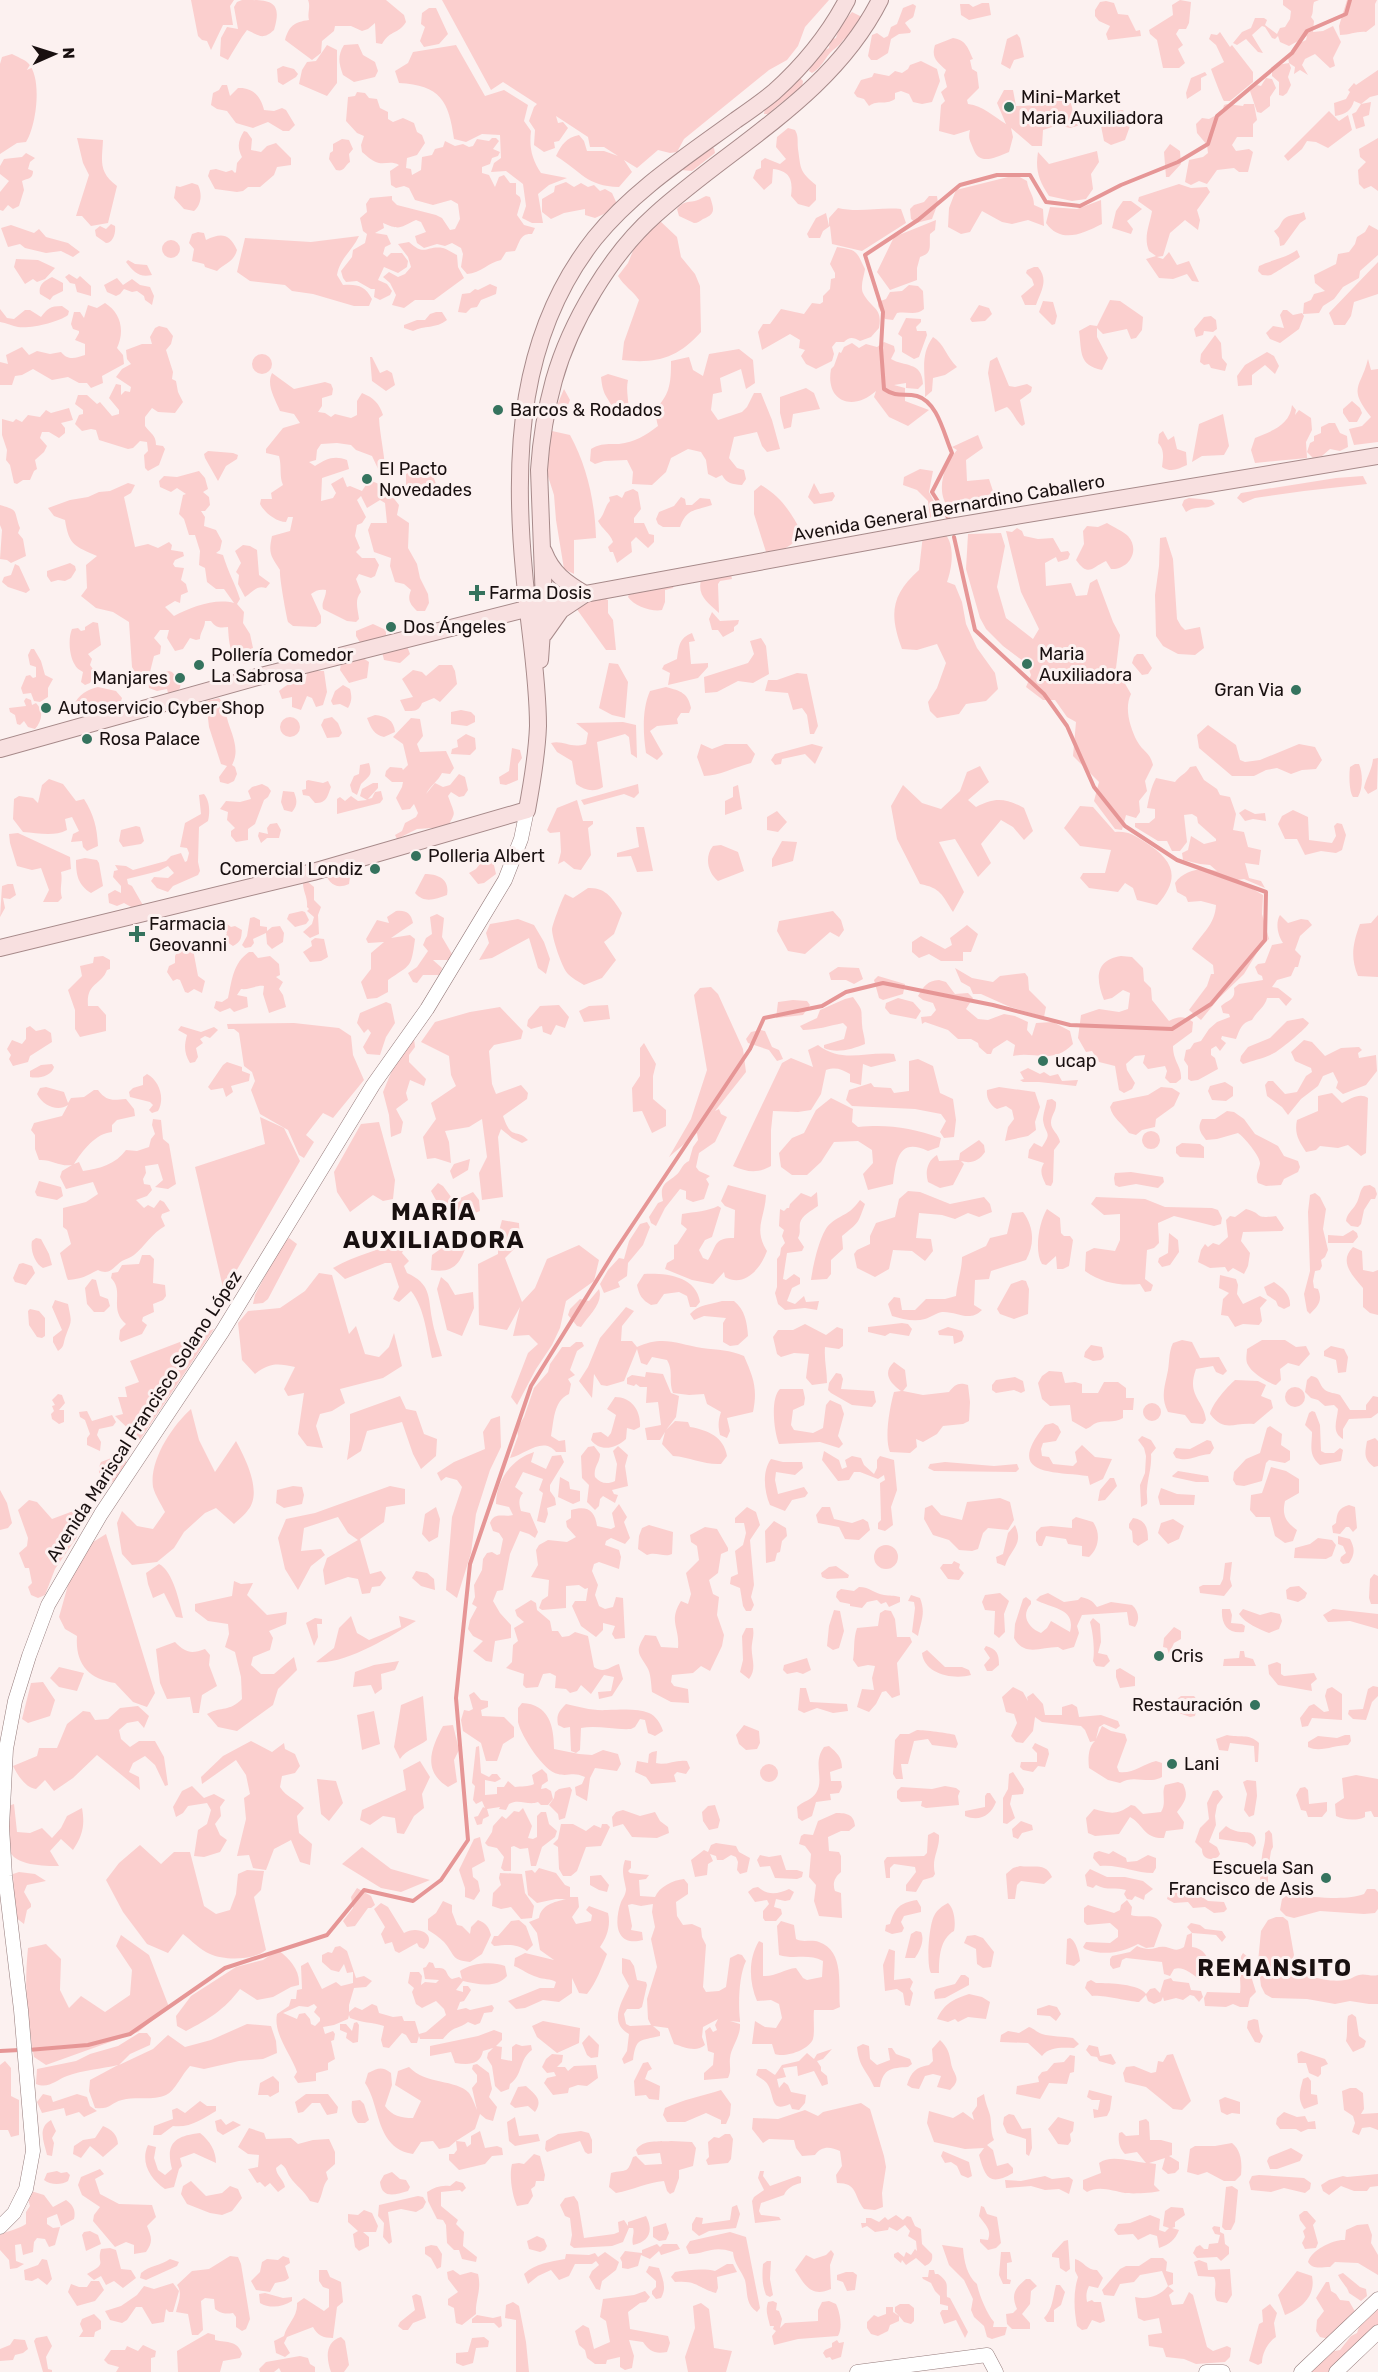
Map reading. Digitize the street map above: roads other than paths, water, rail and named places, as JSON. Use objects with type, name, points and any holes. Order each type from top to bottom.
[{"type":"main road","name":"Avenida Mariscal Francisco Solano López","points":[[537,680],[543,636],[536,605],[524,572],[520,479],[521,427],[527,390],[539,346],[556,303],[597,236],[649,185],[774,92],[812,53],[837,20],[847,0]]},
{"type":"main road","name":"Avenida Mariscal Francisco Solano López","points":[[527,810],[538,728],[536,605],[541,546],[540,454],[554,380],[573,329],[599,284],[624,248],[654,215],[754,138],[820,82],[853,44],[880,0]]},
{"type":"main road","points":[[527,390],[538,413],[540,454]]},
{"type":"main road","name":"Avenida General Bernardino Caballero","points":[[0,749],[261,676],[585,594],[915,533],[1378,456]]},
{"type":"main road","points":[[541,546],[556,575],[585,594],[561,610],[543,636]]},
{"type":"main road","points":[[497,615],[513,599],[524,572]]},
{"type":"main road","points":[[0,948],[313,872],[527,810]]},
{"type":"street","name":"Avenida Mariscal Francisco Solano López","points":[[0,2227],[14,2213],[26,2189],[33,2151],[21,2010],[5,1876],[3,1789],[15,1701],[48,1605],[101,1514],[222,1332],[374,1085],[427,1009],[505,880],[521,839],[527,810]]},
{"type":"street","points":[[1301,2372],[1378,2299]]},
{"type":"street","points":[[1336,2372],[1378,2332]]},
{"type":"street","points":[[857,2372],[987,2355],[996,2372]]},
{"type":"street","points":[[1206,2372],[1223,2372]]},
{"type":"waterway","points":[[949,519],[932,492],[952,453],[935,412],[924,399],[884,389],[881,348],[883,312],[865,255],[918,220],[960,185],[997,175],[1030,175],[1046,202],[1080,206],[1121,185],[1178,162],[1208,144],[1217,116],[1292,53],[1307,31],[1346,14],[1350,0]]},
{"type":"waterway","points":[[28,2050],[88,2045],[130,2034],[225,1968],[327,1935],[364,1890],[413,1901],[441,1880],[468,1840],[456,1698],[470,1564],[531,1386],[615,1251],[750,1049],[764,1018],[822,1006],[846,992],[883,983],[993,1005],[1070,1025],[1172,1029],[1211,1004],[1265,940],[1266,892],[1177,860],[1125,826],[1094,787],[1067,726],[1044,694],[975,630],[954,537]]},
{"type":"waterway","points":[[0,2051],[20,2050]]},
{"type":"place","name":"Mini-Market Maria Auxiliadora","points":[[1009,107]]},
{"type":"place","name":"Barcos & Rodados","points":[[498,410]]},
{"type":"place","name":"El Pacto Novedades","points":[[367,479]]},
{"type":"place","name":"Farma Dosis","points":[[477,593]]},
{"type":"place","name":"Dos Ángeles","points":[[391,627]]},
{"type":"place","name":"Maria Auxiliadora","points":[[1027,664]]},
{"type":"place","name":"Pollería Comedor La Sabrosa","points":[[199,665]]},
{"type":"place","name":"Manjares","points":[[180,678]]},
{"type":"place","name":"Gran Via","points":[[1296,690]]},
{"type":"place","name":"Autoservicio Cyber Shop","points":[[46,708]]},
{"type":"place","name":"Rosa Palace","points":[[87,739]]},
{"type":"place","name":"Polleria Albert","points":[[416,856]]},
{"type":"place","name":"Comercial Londiz","points":[[375,869]]},
{"type":"place","name":"Farmacia Geovanni","points":[[137,934]]},
{"type":"place","name":"ucap","points":[[1043,1061]]},
{"type":"place","name":"Cris","points":[[1159,1656]]},
{"type":"place","name":"Restauración","points":[[1255,1705]]},
{"type":"place","name":"Lani","points":[[1172,1764]]},
{"type":"place","name":"Escuela San Francisco de Asis","points":[[1326,1878]]},
{"type":"district","name":"MARÍA AUXILIADORA","points":[[434,1226]]},
{"type":"district","name":"REMANSITO","points":[[1275,1968]]}]
